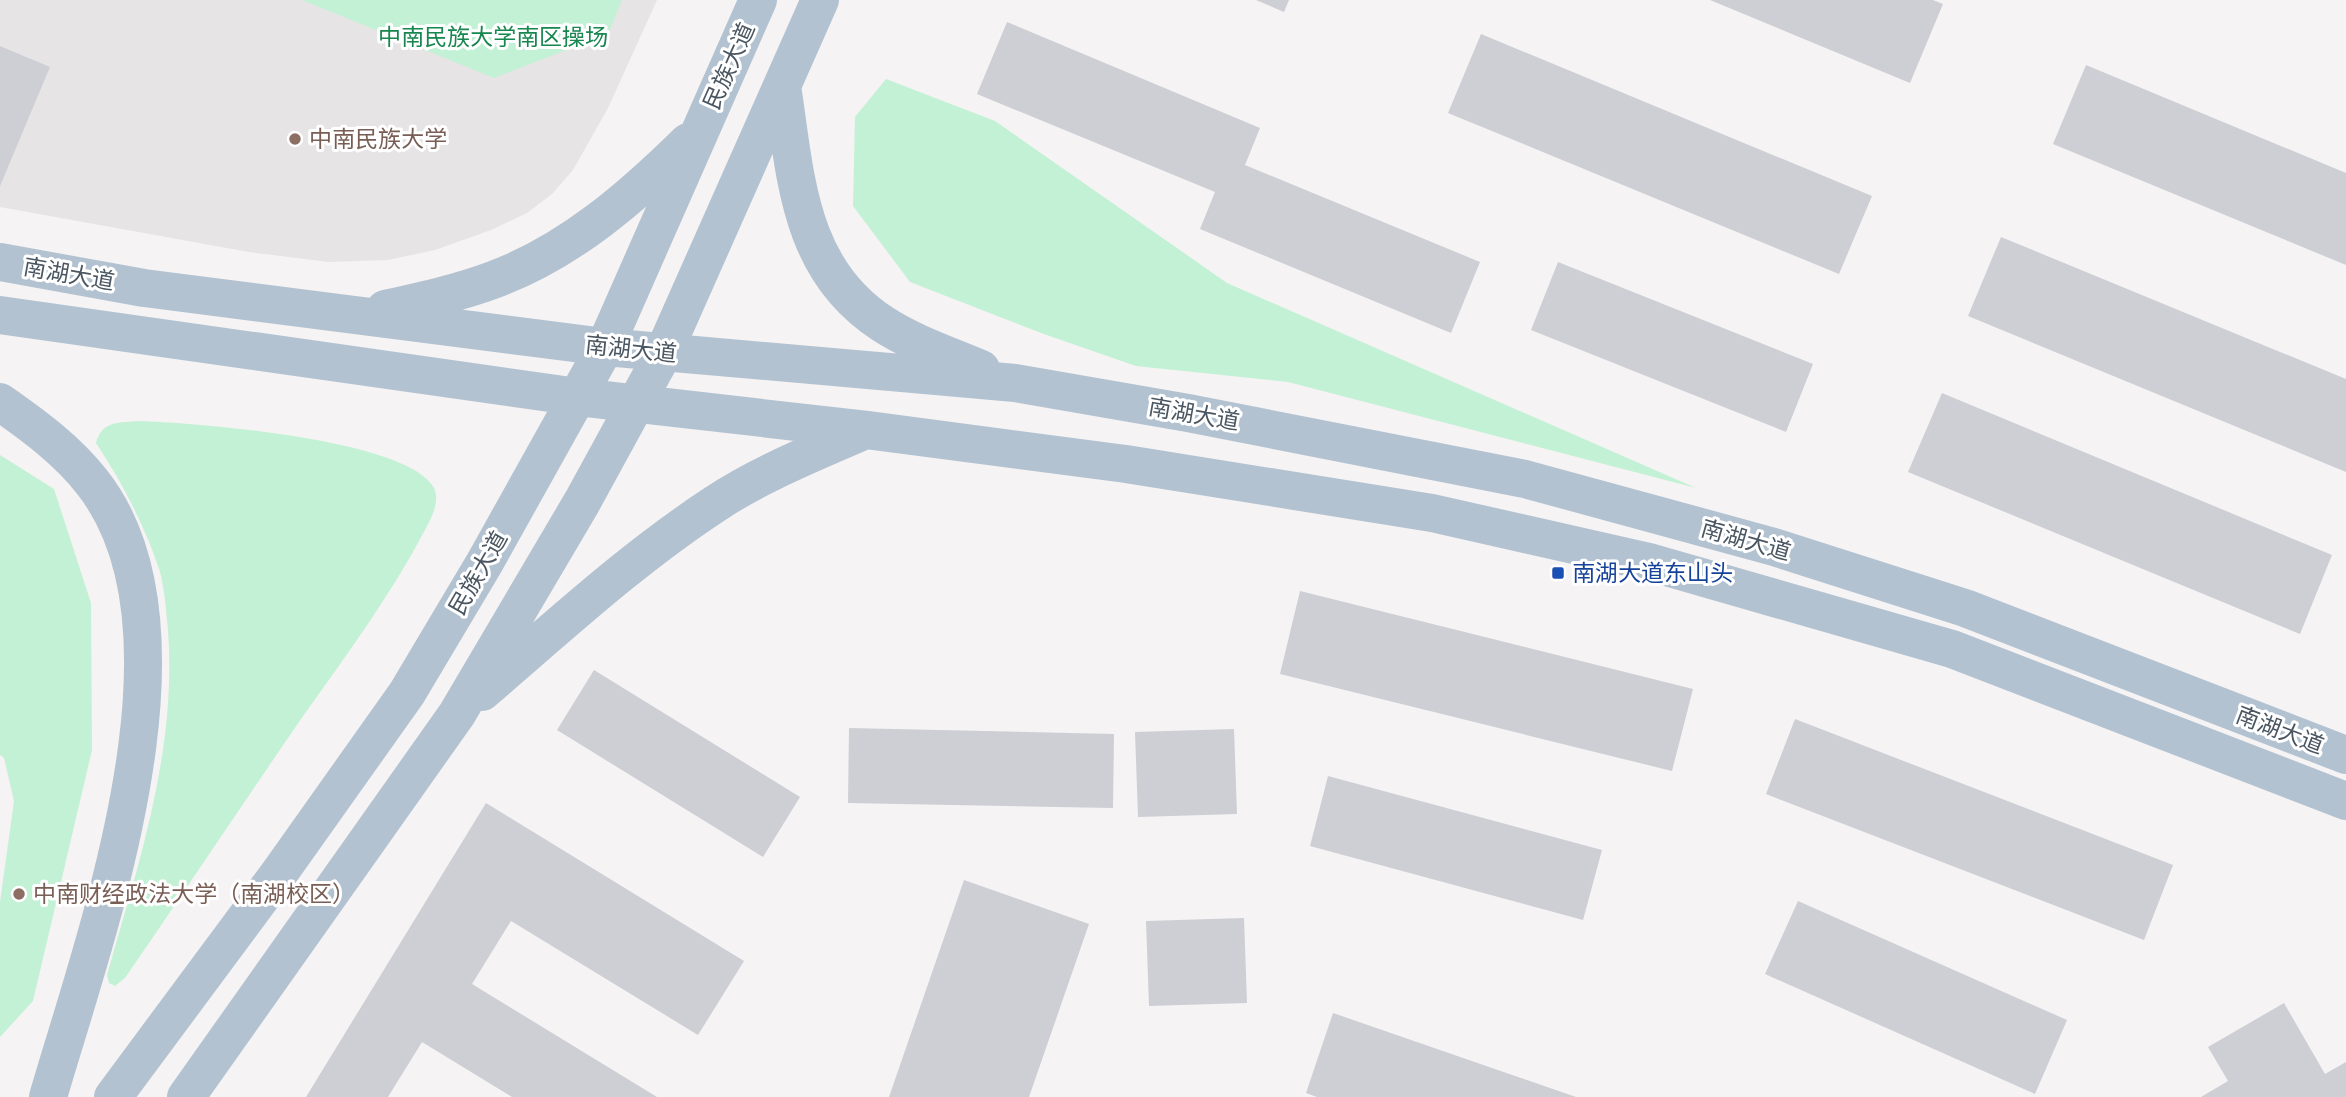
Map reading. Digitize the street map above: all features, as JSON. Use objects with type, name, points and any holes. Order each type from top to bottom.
[{"type":"main road","name":"民族大道","points":[[113,1097],[280,872],[407,693],[605,347],[758,0]]},
{"type":"main road","points":[[186,1097],[457,714],[663,354],[820,0]]},
{"type":"main road","points":[[782,86],[806,224],[819,258],[842,290],[883,324],[1015,383]]},
{"type":"main road","points":[[362,315],[495,279],[544,256],[574,239],[642,187],[703,127]]},
{"type":"main road","name":"南湖大道","points":[[0,262],[144,288],[663,354],[768,360],[1015,383],[1188,413],[1525,479],[1774,547],[1965,608],[2346,755]]},
{"type":"main road","name":"南湖大道","points":[[0,315],[578,397],[867,430],[1126,464],[1432,513],[1649,562],[1952,649],[2346,801]]},
{"type":"main road","points":[[0,402],[62,449],[93,483],[130,556],[142,605],[143,670],[131,781],[100,921],[48,1097]]},
{"type":"main road","points":[[457,714],[623,570],[717,502],[799,458],[867,430]]},
{"type":"shaded area","name":"中南民族大学","points":[[0,0],[657,0],[608,108],[573,170],[552,194],[527,213],[491,230],[435,250],[388,260],[329,262],[249,252],[0,207]]},
{"type":"green space","name":"中南民族大学南区操场","points":[[302,0],[622,0],[608,34],[494,78]]},
{"type":"green space","points":[[886,79],[995,121],[1227,283],[1696,488],[1288,382],[1136,366],[1041,333],[910,282],[853,206],[855,117]]},
{"type":"green space","points":[[140,421],[250,430],[344,446],[385,457],[416,471],[434,488],[436,498],[428,524],[383,602],[125,978],[115,986],[109,983],[107,975],[143,848],[161,762],[167,719],[168,630],[160,572],[148,539],[115,473],[96,443],[107,426]]},
{"type":"green space","points":[[0,455],[54,489],[91,603],[92,750],[33,1001],[0,1037],[0,902],[14,801],[4,758],[0,755]]},
{"type":"building","points":[[1256,0],[1289,0],[1284,12]]},
{"type":"building","points":[[1710,0],[1933,0],[1943,4],[1910,83]]},
{"type":"building","points":[[1007,22],[1260,128],[1245,165],[1480,262],[1451,333],[1200,229],[1215,192],[977,94]]},
{"type":"building","points":[[1481,34],[1872,196],[1839,274],[1448,113]]},
{"type":"building","points":[[0,46],[50,67],[0,186]]},
{"type":"building","points":[[2086,65],[2346,173],[2346,265],[2053,144]]},
{"type":"building","points":[[2001,237],[2346,379],[2346,472],[1968,316]]},
{"type":"building","points":[[1558,262],[1813,364],[1786,432],[1531,330]]},
{"type":"building","points":[[1942,393],[2332,555],[2300,634],[1908,472]]},
{"type":"building","points":[[1300,591],[1693,689],[1672,771],[1280,674]]},
{"type":"building","points":[[594,670],[800,797],[763,857],[557,730]]},
{"type":"building","points":[[1795,719],[2173,865],[2144,940],[1766,794]]},
{"type":"building","points":[[849,728],[1114,734],[1113,808],[848,803]]},
{"type":"building","points":[[1234,729],[1237,814],[1138,817],[1135,732]]},
{"type":"building","points":[[1328,776],[1602,850],[1583,920],[1310,846]]},
{"type":"building","points":[[486,803],[744,961],[698,1035],[511,921],[472,984],[657,1097],[512,1097],[422,1042],[388,1097],[306,1097]]},
{"type":"building","points":[[964,880],[1089,924],[1029,1097],[889,1097]]},
{"type":"building","points":[[1798,901],[2067,1020],[2035,1094],[1765,974]]},
{"type":"building","points":[[1244,918],[1247,1003],[1149,1006],[1146,921]]},
{"type":"building","points":[[2284,1003],[2325,1074],[2346,1062],[2346,1097],[2201,1097],[2228,1081],[2208,1047]]},
{"type":"building","points":[[1333,1013],[1576,1097],[1317,1097],[1306,1093]]},
{"type":"place","name":"中南民族大学","points":[[295,139]]},
{"type":"place","name":"南湖大道东山头","points":[[1558,573]]},
{"type":"place","name":"中南财经政法大学（南湖校区）","points":[[19,894]]}]
